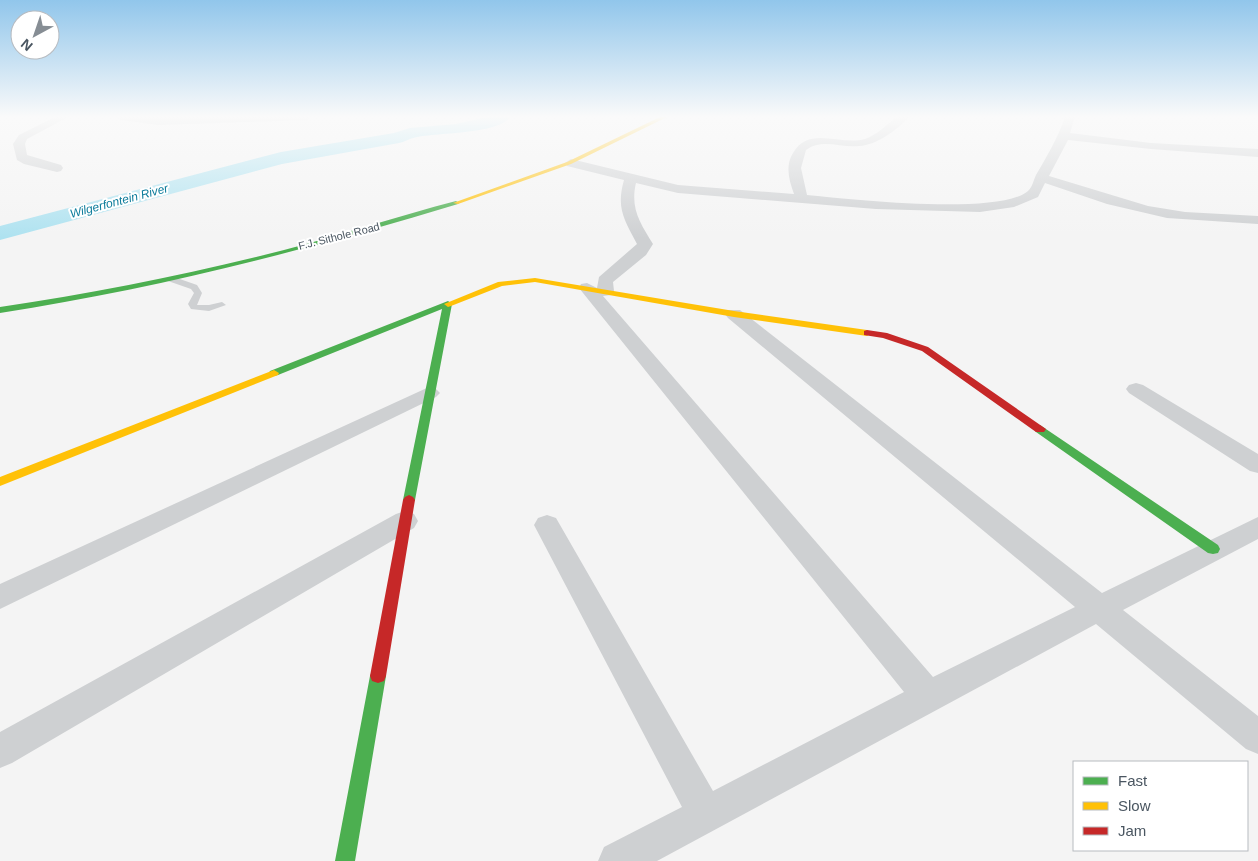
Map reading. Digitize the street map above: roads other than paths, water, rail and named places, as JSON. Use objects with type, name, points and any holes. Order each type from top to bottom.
[{"type":"street","points":[[21,157],[28,161],[57,168]]},
{"type":"street","name":"F.J. Sithole Road","points":[[0,310],[48,305],[171,279],[457,204],[583,157]]},
{"type":"street","points":[[797,157],[794,170],[802,199]]},
{"type":"street","points":[[571,163],[630,179],[678,189],[885,205],[980,208],[1022,200],[1033,194],[1052,157]]},
{"type":"street","points":[[1041,178],[1083,192],[1166,213],[1196,217],[1258,220]]},
{"type":"street","points":[[596,290],[640,252],[644,244],[628,218],[626,193],[630,179]]},
{"type":"street","points":[[0,482],[448,304],[481,289],[521,280],[596,290],[734,314],[884,336],[925,349],[1213,549]]},
{"type":"street","points":[[596,290],[928,696]]},
{"type":"street","points":[[346,861],[405,521],[448,304]]},
{"type":"street","points":[[734,314],[1258,737]]},
{"type":"street","points":[[1136,388],[1258,465]]},
{"type":"street","points":[[0,597],[429,393]]},
{"type":"street","points":[[0,751],[405,521]]},
{"type":"street","points":[[547,525],[706,814]]},
{"type":"street","points":[[618,861],[928,696],[1258,527]]},
{"type":"lane","points":[[171,279],[194,286],[198,293],[192,304],[194,307],[209,308],[222,306]]},
{"type":"waterway","name":"Wilgerfontein River","points":[[0,233],[286,157]]}]
